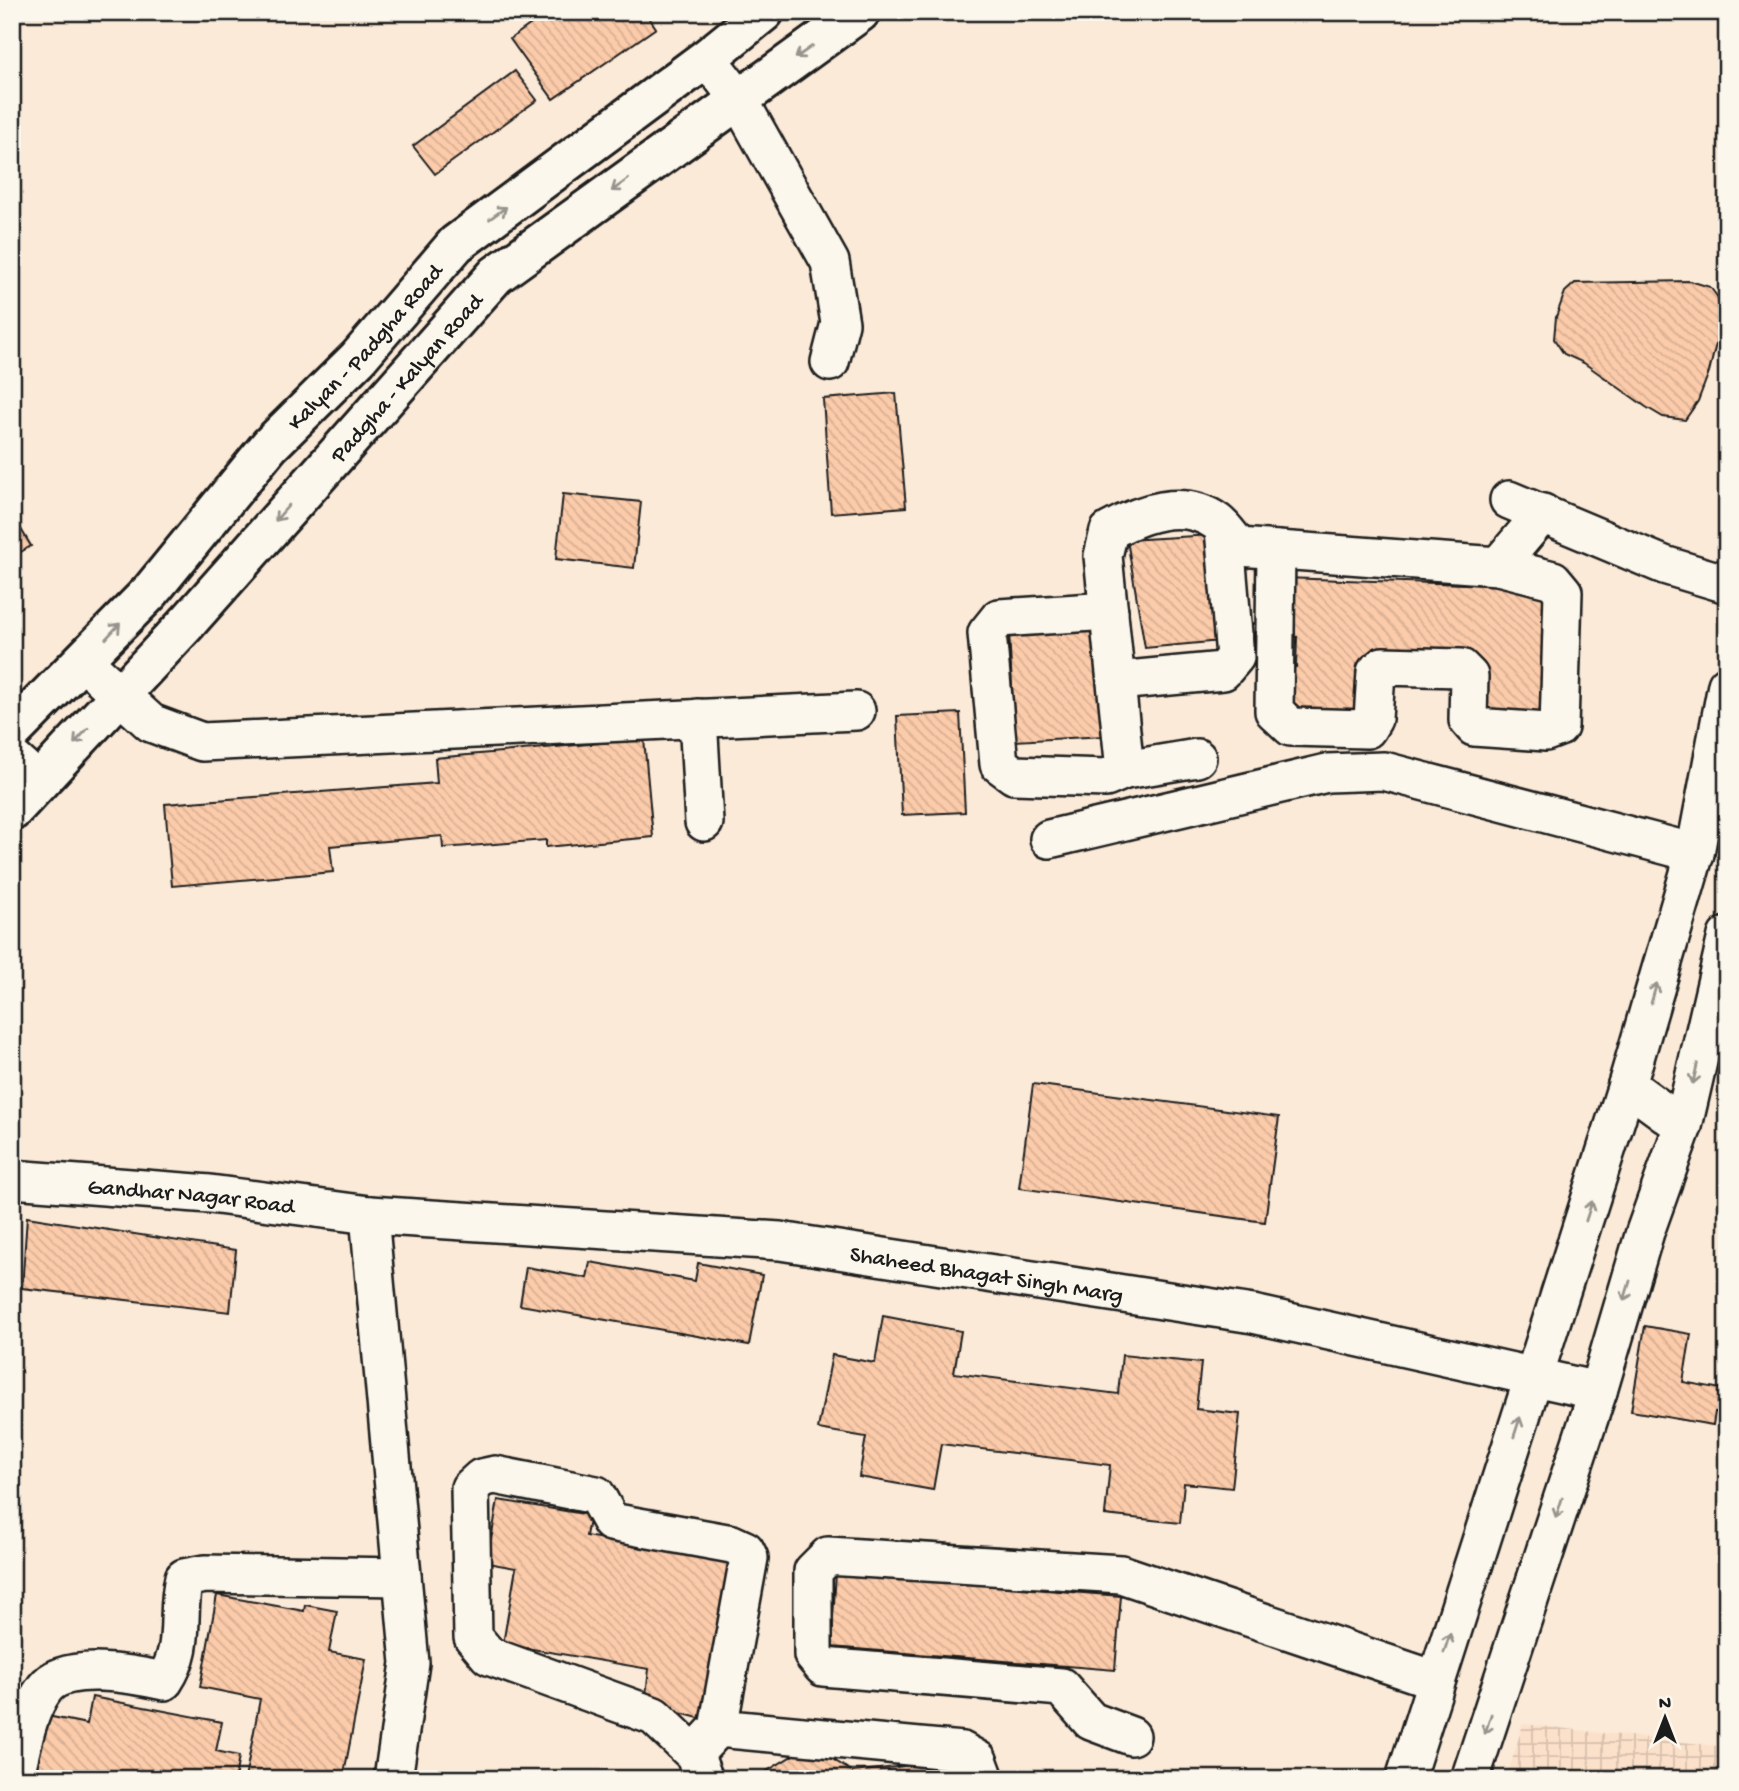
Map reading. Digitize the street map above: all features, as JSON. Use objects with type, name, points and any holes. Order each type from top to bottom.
[{"type":"main road","name":"Kalyan - Padgha Road","points":[[12,732],[84,662],[150,592],[270,445],[358,358],[456,244],[707,58],[764,12]]},
{"type":"main road","name":"Padgha - Kalyan Road","points":[[12,811],[26,770],[120,692],[188,622],[309,482],[393,393],[496,275],[860,12]]},
{"type":"main road","points":[[456,244],[496,275]]},
{"type":"main road","points":[[358,358],[393,393]]},
{"type":"main road","points":[[270,445],[309,482]]},
{"type":"main road","points":[[150,592],[188,622]]},
{"type":"street","points":[[707,58],[738,98],[830,262],[840,323],[830,362]]},
{"type":"street","points":[[1509,500],[1664,565],[1727,584]]},
{"type":"street","points":[[1125,770],[1103,556],[1109,531],[1134,517],[1179,508],[1216,521],[1239,547],[1498,566],[1553,580],[1563,592],[1559,727],[1546,732],[1474,727],[1468,720],[1469,676],[1461,668],[1383,666],[1376,672],[1373,719],[1367,729],[1291,727],[1274,711],[1276,550]]},
{"type":"street","points":[[1498,566],[1544,513]]},
{"type":"street","points":[[1117,681],[1223,671],[1236,657],[1224,529]]},
{"type":"street","points":[[1109,611],[999,618],[987,633],[999,764],[1014,775],[1106,778],[1125,770],[1198,758]]},
{"type":"street","points":[[84,662],[151,723],[202,742],[856,711]]},
{"type":"street","points":[[1405,1779],[1533,1376],[1590,1209],[1627,1085],[1695,853],[1727,685]]},
{"type":"street","points":[[698,718],[704,822]]},
{"type":"street","points":[[1049,839],[1326,773],[1384,771],[1695,853]]},
{"type":"street","points":[[1470,1779],[1598,1391],[1645,1232],[1683,1126],[1727,936]]},
{"type":"street","points":[[1627,1085],[1683,1126]]},
{"type":"street","name":"Gandhar Nagar Road","points":[[12,1179],[210,1194],[369,1216]]},
{"type":"street","points":[[369,1216],[410,1663],[393,1779]]},
{"type":"street","name":"Shaheed Bhagat Singh Marg","points":[[369,1216],[780,1241],[1253,1314],[1598,1391]]},
{"type":"street","points":[[495,1475],[596,1495],[611,1522],[732,1544],[746,1550],[749,1558],[718,1728],[699,1766],[654,1716],[489,1657],[473,1637],[470,1488],[481,1478],[495,1475]]},
{"type":"street","points":[[1131,1736],[1091,1721],[1061,1688],[823,1667],[813,1655],[813,1571],[828,1556],[1121,1574],[1435,1680]]},
{"type":"street","points":[[14,1779],[33,1708],[47,1685],[74,1673],[131,1673],[164,1681],[176,1663],[179,1598],[184,1577],[205,1574],[402,1577]]},
{"type":"street","points":[[718,1728],[962,1751],[978,1760],[985,1779]]},
{"type":"shaded area","points":[[1523,1724],[1727,1747],[1727,1779],[1506,1779]]},
{"type":"building","points":[[172,12],[204,12],[204,17],[172,17]]},
{"type":"building","points":[[548,12],[645,12],[656,28],[553,99],[510,39]]},
{"type":"building","points":[[515,71],[537,100],[435,174],[413,146]]},
{"type":"building","points":[[1690,281],[1710,287],[1722,303],[1722,320],[1709,372],[1698,401],[1685,420],[1663,417],[1646,407],[1584,363],[1564,354],[1554,339],[1556,317],[1565,292],[1575,283]]},
{"type":"building","points":[[896,393],[906,507],[831,513],[823,399]]},
{"type":"building","points":[[563,494],[641,502],[634,568],[556,559]]},
{"type":"building","points":[[12,514],[31,546],[12,557]]},
{"type":"building","points":[[1212,535],[1231,640],[1145,648],[1127,540]]},
{"type":"building","points":[[1283,578],[1555,587],[1550,723],[1476,720],[1478,663],[1366,659],[1364,714],[1283,711],[1285,667],[1296,667],[1297,637],[1281,637]]},
{"type":"building","points":[[1099,626],[1105,736],[1015,741],[1009,632]]},
{"type":"building","points":[[960,713],[965,812],[902,815],[897,716]]},
{"type":"building","points":[[644,739],[653,837],[546,847],[546,840],[443,848],[442,836],[330,846],[333,872],[172,886],[165,804],[437,783],[435,758]]},
{"type":"building","points":[[1033,1084],[1279,1117],[1265,1222],[1019,1188]]},
{"type":"building","points":[[27,1217],[236,1250],[230,1312],[22,1288]]},
{"type":"building","points":[[590,1262],[695,1281],[698,1263],[762,1275],[749,1345],[520,1305],[526,1267],[587,1278]]},
{"type":"building","points":[[883,1316],[961,1331],[954,1373],[1118,1394],[1122,1355],[1201,1363],[1196,1409],[1240,1414],[1232,1488],[1184,1483],[1180,1523],[1105,1515],[1110,1465],[941,1444],[933,1490],[859,1477],[866,1437],[818,1429],[832,1355],[875,1363]]},
{"type":"building","points":[[1645,1326],[1691,1334],[1683,1382],[1727,1390],[1727,1414],[1715,1412],[1713,1425],[1631,1411]]},
{"type":"building","points":[[498,1500],[590,1515],[586,1536],[738,1563],[714,1722],[645,1704],[649,1669],[503,1644],[516,1568],[487,1563]]},
{"type":"building","points":[[836,1573],[1121,1596],[1115,1670],[831,1647]]},
{"type":"building","points":[[217,1595],[304,1611],[305,1605],[337,1611],[329,1652],[366,1659],[343,1779],[245,1779],[260,1699],[200,1687]]},
{"type":"building","points":[[92,1697],[222,1722],[216,1751],[239,1756],[235,1779],[86,1779],[36,1769],[47,1716],[87,1724]]},
{"type":"building","points":[[810,1745],[853,1772],[922,1764],[938,1779],[754,1779]]}]
